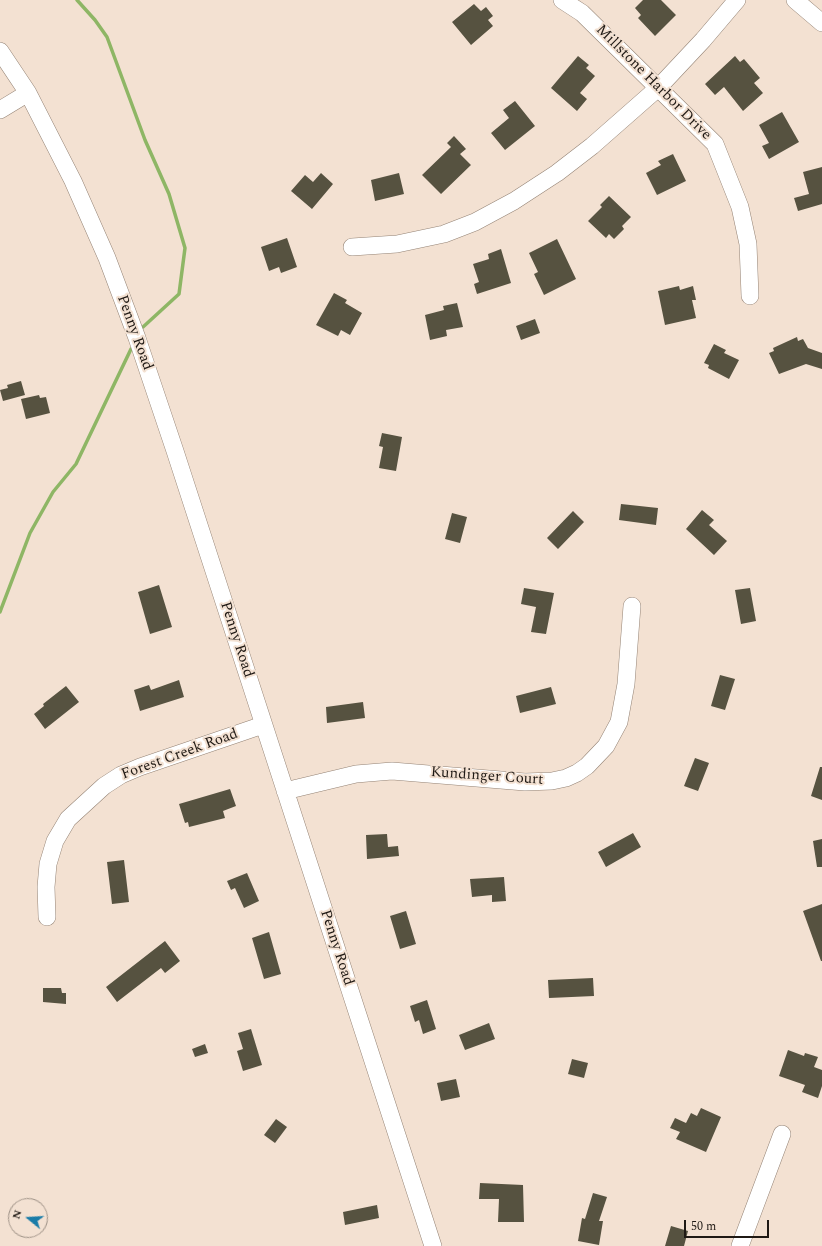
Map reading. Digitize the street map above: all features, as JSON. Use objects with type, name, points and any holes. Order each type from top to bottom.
[{"type":"street","name":"Millstone Harbor Drive","points":[[562,0],[582,13],[715,144],[740,207],[748,244],[750,296]]},
{"type":"street","points":[[352,247],[397,244],[444,234],[475,222],[514,201],[557,173],[592,146],[658,88],[703,40],[736,0]]},
{"type":"street","points":[[795,0],[822,23]]},
{"type":"street","name":"Penny Road","points":[[0,51],[28,93],[91,222],[107,258],[134,331],[176,451],[263,725],[286,791],[433,1246]]},
{"type":"street","points":[[0,110],[28,93]]},
{"type":"street","name":"Kundinger Court","points":[[286,791],[356,774],[392,771],[525,782],[552,781],[566,778],[577,773],[587,766],[606,746],[619,722],[626,684],[632,606]]},
{"type":"street","name":"Forest Creek Road","points":[[47,917],[46,887],[48,864],[55,841],[68,819],[99,790],[121,775],[140,767],[263,725]]},
{"type":"street","points":[[740,1246],[782,1134]]},
{"type":"building","points":[[643,0],[661,0],[676,15],[655,36],[638,18],[641,15],[635,8]]},
{"type":"building","points":[[474,4],[481,11],[486,7],[493,16],[488,20],[493,26],[471,45],[452,22]]},
{"type":"building","points":[[578,56],[589,65],[586,68],[595,76],[580,93],[587,99],[577,111],[551,88]]},
{"type":"building","points":[[735,56],[740,62],[744,59],[760,78],[754,83],[763,93],[743,111],[724,87],[715,95],[705,84]]},
{"type":"building","points":[[515,101],[535,126],[505,150],[491,133],[509,118],[503,110]]},
{"type":"building","points":[[782,112],[799,142],[769,159],[762,146],[769,143],[759,125]]},
{"type":"building","points":[[454,136],[466,149],[460,154],[471,165],[441,194],[422,175],[451,147],[447,143]]},
{"type":"building","points":[[673,154],[686,181],[657,195],[646,173],[661,165],[658,161]]},
{"type":"building","points":[[822,167],[822,204],[798,211],[794,198],[809,194],[803,172]]},
{"type":"building","points":[[321,173],[333,184],[312,209],[291,191],[305,175],[313,182]]},
{"type":"building","points":[[399,173],[404,194],[375,201],[371,180]]},
{"type":"building","points":[[609,196],[631,217],[622,226],[624,229],[614,239],[609,234],[606,238],[588,221],[602,207],[600,205]]},
{"type":"building","points":[[287,238],[297,267],[281,273],[279,267],[269,271],[261,247]]},
{"type":"building","points":[[557,239],[576,279],[544,295],[534,274],[538,272],[529,253]]},
{"type":"building","points":[[501,249],[511,283],[477,294],[474,284],[479,282],[473,264],[489,259],[488,254]]},
{"type":"building","points":[[679,286],[680,290],[693,286],[696,300],[692,300],[696,318],[665,325],[658,291]]},
{"type":"building","points":[[334,293],[347,300],[345,303],[362,313],[350,335],[341,330],[338,336],[316,325]]},
{"type":"building","points":[[457,303],[463,327],[446,330],[447,336],[430,340],[425,315],[444,310],[443,306]]},
{"type":"building","points":[[535,319],[540,333],[521,340],[516,326]]},
{"type":"building","points":[[797,337],[798,341],[803,339],[808,348],[822,353],[822,369],[806,364],[779,374],[769,353],[774,351],[773,348]]},
{"type":"building","points":[[714,344],[726,350],[724,353],[739,360],[729,379],[708,368],[709,365],[704,363]]},
{"type":"building","points":[[21,381],[25,395],[3,401],[0,390],[8,388],[7,385]]},
{"type":"building","points":[[39,395],[40,398],[46,397],[50,413],[26,419],[21,399]]},
{"type":"building","points":[[382,433],[402,437],[396,471],[379,468],[383,447],[379,446]]},
{"type":"building","points":[[621,504],[658,508],[656,525],[619,520]]},
{"type":"building","points":[[702,510],[714,520],[709,525],[727,541],[714,555],[686,529]]},
{"type":"building","points":[[573,511],[584,522],[558,549],[547,538]]},
{"type":"building","points":[[452,513],[467,517],[460,543],[445,539]]},
{"type":"building","points":[[159,585],[172,627],[150,634],[138,592]]},
{"type":"building","points":[[524,588],[554,593],[546,634],[531,632],[536,607],[521,604]]},
{"type":"building","points":[[750,588],[756,621],[741,624],[735,590]]},
{"type":"building","points":[[720,675],[735,679],[725,710],[711,706]]},
{"type":"building","points":[[179,680],[184,697],[140,711],[134,690],[149,685],[151,690]]},
{"type":"building","points":[[66,686],[79,702],[45,729],[34,714],[44,706],[43,704]]},
{"type":"building","points":[[551,687],[556,704],[520,713],[516,696]]},
{"type":"building","points":[[363,702],[365,718],[327,723],[326,707]]},
{"type":"building","points":[[695,758],[709,763],[698,791],[684,786]]},
{"type":"building","points":[[820,767],[822,767],[822,800],[811,796]]},
{"type":"building","points":[[230,789],[236,806],[223,811],[225,818],[189,827],[188,822],[185,823],[179,804]]},
{"type":"building","points":[[633,833],[641,847],[606,867],[598,852]]},
{"type":"building","points":[[387,834],[388,847],[398,846],[399,856],[367,859],[366,835]]},
{"type":"building","points":[[822,839],[822,867],[817,867],[813,841]]},
{"type":"building","points":[[124,860],[129,902],[112,904],[107,862]]},
{"type":"building","points":[[247,873],[259,901],[244,908],[235,888],[231,890],[227,881]]},
{"type":"building","points":[[504,877],[506,901],[492,902],[492,895],[472,897],[470,879]]},
{"type":"building","points":[[822,904],[822,961],[821,961],[803,911]]},
{"type":"building","points":[[406,911],[416,944],[400,949],[390,916]]},
{"type":"building","points":[[269,932],[281,974],[264,979],[252,938]]},
{"type":"building","points":[[165,941],[180,961],[165,973],[161,968],[117,1002],[106,987]]},
{"type":"building","points":[[593,978],[594,996],[549,998],[548,980]]},
{"type":"building","points":[[43,988],[61,988],[62,993],[66,993],[66,1004],[43,1002]]},
{"type":"building","points":[[427,1000],[436,1029],[423,1034],[419,1020],[415,1022],[410,1006]]},
{"type":"building","points":[[489,1023],[495,1039],[465,1050],[459,1035]]},
{"type":"building","points":[[251,1029],[262,1065],[243,1071],[237,1051],[243,1049],[238,1033]]},
{"type":"building","points":[[205,1044],[208,1053],[195,1057],[192,1049]]},
{"type":"building","points":[[788,1050],[804,1056],[805,1053],[818,1057],[814,1067],[822,1070],[822,1086],[818,1098],[802,1092],[805,1085],[779,1076]]},
{"type":"building","points":[[572,1059],[588,1063],[584,1078],[568,1074]]},
{"type":"building","points":[[456,1079],[460,1097],[441,1101],[437,1083]]},
{"type":"building","points":[[701,1108],[721,1117],[706,1152],[676,1139],[680,1132],[670,1128],[675,1118],[686,1123],[691,1113],[697,1116]]},
{"type":"building","points":[[276,1119],[287,1127],[275,1143],[264,1135]]},
{"type":"building","points":[[480,1183],[523,1185],[524,1222],[498,1222],[499,1199],[479,1199]]},
{"type":"building","points":[[593,1193],[607,1197],[599,1221],[603,1221],[599,1245],[578,1241],[582,1218],[585,1219]]},
{"type":"building","points":[[377,1205],[379,1218],[345,1225],[343,1212]]},
{"type":"building","points":[[671,1226],[688,1231],[684,1246],[665,1246]]},
{"type":"waterway","points":[[77,0],[95,20],[107,37],[145,140],[169,194],[185,248],[179,294],[143,327]]},
{"type":"waterway","points":[[0,612],[30,533],[53,492],[76,464],[131,349]]}]
